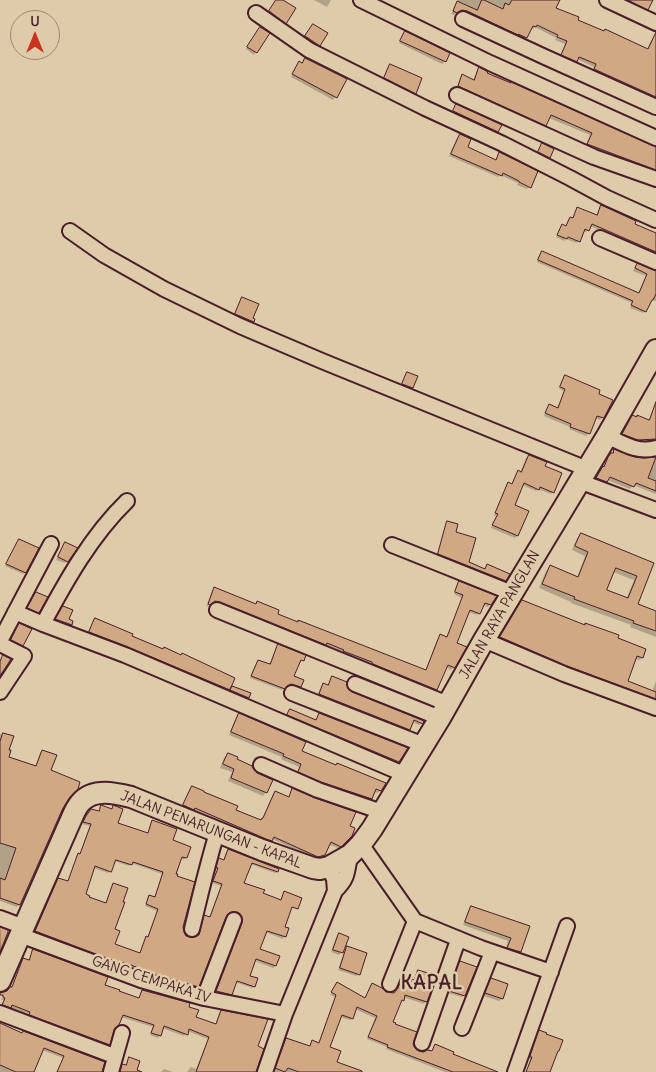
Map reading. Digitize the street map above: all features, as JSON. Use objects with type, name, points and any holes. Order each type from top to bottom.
[{"type":"street","points":[[361,0],[490,63],[656,138]]},
{"type":"street","points":[[607,0],[656,23]]},
{"type":"street","points":[[256,13],[309,50],[502,144],[607,198],[656,220]]},
{"type":"street","points":[[463,19],[656,107]]},
{"type":"street","points":[[457,94],[594,157],[656,180]]},
{"type":"street","points":[[70,231],[104,255],[138,275],[240,326],[583,475],[656,510]]},
{"type":"street","points":[[600,238],[656,262]]},
{"type":"street","name":"JALAN RAYA PANGLAN","points":[[329,867],[355,850],[406,775],[655,353]]},
{"type":"street","points":[[607,436],[639,450],[656,448]]},
{"type":"street","points":[[43,624],[92,541],[112,515],[127,501]]},
{"type":"street","points":[[0,692],[24,656],[0,642],[51,544]]},
{"type":"street","points":[[392,545],[512,593]]},
{"type":"street","points":[[218,610],[444,711]]},
{"type":"street","points":[[15,612],[125,655],[406,775]]},
{"type":"street","points":[[484,640],[564,674],[656,708]]},
{"type":"street","points":[[355,684],[444,711]]},
{"type":"street","points":[[292,693],[424,745]]},
{"type":"street","points":[[261,765],[318,790],[382,812]]},
{"type":"street","name":"JALAN PENARUNGAN - KAPAL","points":[[0,982],[74,813],[80,803],[95,794],[115,793],[302,865],[313,868],[329,867]]},
{"type":"street","points":[[192,929],[206,869],[217,833]]},
{"type":"street","points":[[265,1072],[285,1014],[335,891],[344,882],[355,850]]},
{"type":"street","points":[[355,850],[415,921],[458,940],[551,972]]},
{"type":"street","points":[[329,867],[334,878],[335,891]]},
{"type":"street","name":"GANG CEMPAKA IV","points":[[0,918],[22,931],[141,980],[204,998],[285,1014]]},
{"type":"street","points":[[204,998],[234,920]]},
{"type":"street","points":[[390,984],[415,921]]},
{"type":"street","points":[[516,1072],[567,926]]},
{"type":"street","points":[[422,1043],[458,940]]},
{"type":"street","points":[[462,1028],[492,952]]},
{"type":"street","points":[[0,1013],[114,1056]]},
{"type":"street","points":[[110,1072],[122,1033]]},
{"type":"building","points":[[276,0],[283,0],[296,8],[286,24],[269,11]]},
{"type":"building","points":[[482,0],[503,9],[505,3],[509,5],[512,0],[560,0],[556,8],[579,17],[578,20],[604,31],[605,29],[648,49],[656,32],[656,97],[594,69],[596,64],[579,57],[577,62],[561,55],[567,41],[537,25],[536,27],[533,26],[527,38],[467,11],[462,10],[457,13],[453,11],[457,1],[477,10]]},
{"type":"building","points":[[628,0],[653,0],[648,10]]},
{"type":"building","points":[[313,24],[328,33],[320,46],[305,36]]},
{"type":"building","points":[[260,27],[270,33],[257,53],[247,47]]},
{"type":"building","points":[[405,31],[450,53],[446,62],[400,41]]},
{"type":"building","points":[[305,58],[347,79],[337,98],[292,74],[299,61],[302,63]]},
{"type":"building","points":[[390,64],[422,78],[416,94],[384,78]]},
{"type":"building","points":[[479,67],[487,73],[656,147],[656,170],[587,144],[592,133],[551,115],[546,126],[458,86],[462,74],[474,80]]},
{"type":"building","points":[[456,104],[502,125],[498,132],[453,111]]},
{"type":"building","points":[[460,134],[471,139],[468,147],[496,160],[499,152],[538,171],[531,188],[503,173],[502,176],[451,154]]},
{"type":"building","points":[[542,143],[554,149],[550,158],[538,152]]},
{"type":"building","points":[[601,205],[636,221],[635,224],[656,233],[656,252],[592,224],[589,231],[585,229],[580,242],[557,235],[562,224],[566,226],[570,217],[573,218],[577,207],[597,215]]},
{"type":"building","points":[[542,251],[639,293],[647,274],[635,268],[637,263],[656,271],[656,294],[646,312],[631,305],[633,301],[538,260]]},
{"type":"building","points":[[242,297],[259,304],[253,318],[255,319],[254,322],[235,314]]},
{"type":"building","points":[[407,372],[418,376],[413,388],[402,384]]},
{"type":"building","points":[[565,375],[600,390],[599,394],[613,400],[604,418],[597,416],[590,434],[570,427],[571,424],[545,413],[549,404],[558,408],[565,389],[560,387]]},
{"type":"building","points":[[656,402],[656,439],[638,440],[622,434],[632,415],[649,420]]},
{"type":"building","points":[[614,449],[635,457],[656,457],[648,478],[656,481],[656,491],[636,483],[634,487],[610,477],[607,482],[596,478]]},
{"type":"building","points":[[529,455],[547,462],[545,466],[562,473],[554,493],[540,487],[539,490],[524,483],[515,505],[529,511],[518,536],[492,525],[498,514],[495,513],[508,482],[512,484],[518,470],[521,472]]},
{"type":"building","points":[[447,521],[458,524],[456,532],[476,538],[469,562],[485,569],[487,564],[510,574],[506,581],[438,554]]},
{"type":"building","points":[[581,533],[654,563],[638,604],[656,611],[656,631],[574,599],[575,597],[542,584],[550,565],[578,577],[588,552],[575,546]],"holes":[[[616,568],[637,576],[628,598],[607,590]]]},
{"type":"building","points":[[19,539],[39,548],[26,573],[6,564]]},
{"type":"building","points":[[65,542],[78,548],[68,562],[58,557]]},
{"type":"building","points":[[459,581],[497,596],[491,605],[485,603],[480,614],[470,610],[457,643],[467,647],[455,668],[448,665],[437,690],[327,643],[326,645],[220,602],[215,601],[210,605],[208,604],[214,587],[256,604],[257,601],[279,610],[278,614],[426,670],[440,634],[447,637],[463,595],[455,592]]},
{"type":"building","points":[[36,592],[48,597],[39,613],[27,608]]},
{"type":"building","points":[[522,600],[585,625],[585,623],[619,635],[618,638],[646,649],[643,658],[637,656],[628,681],[656,692],[656,699],[567,666],[500,637]]},
{"type":"building","points":[[63,606],[73,610],[69,619],[73,621],[72,625],[55,619]]},
{"type":"building","points":[[95,618],[163,649],[164,647],[181,655],[182,653],[235,678],[230,690],[89,632]]},
{"type":"building","points":[[19,623],[32,629],[23,646],[11,640]]},
{"type":"building","points":[[278,644],[306,655],[304,661],[301,660],[294,676],[304,680],[301,687],[291,684],[285,689],[251,676],[258,660],[270,664]]},
{"type":"building","points":[[3,655],[11,659],[0,676],[0,662]]},
{"type":"building","points":[[332,676],[347,682],[348,689],[352,692],[424,721],[423,724],[414,720],[410,730],[319,694],[323,683],[328,685]]},
{"type":"building","points":[[232,686],[251,693],[249,698],[230,690]]},
{"type":"building","points":[[290,709],[316,720],[319,713],[408,748],[399,762],[287,715]]},
{"type":"building","points":[[239,713],[306,742],[302,751],[386,783],[381,791],[376,789],[372,799],[321,782],[298,772],[301,764],[283,756],[284,754],[231,732]]},
{"type":"building","points":[[3,733],[14,736],[9,750],[11,750],[9,757],[36,766],[42,750],[57,755],[51,770],[80,782],[78,789],[63,808],[20,905],[0,898],[0,878],[5,880],[16,848],[0,843],[0,742]]},
{"type":"building","points":[[228,753],[252,766],[257,773],[273,780],[267,793],[231,778],[234,769],[223,764]]},
{"type":"building","points":[[192,786],[238,806],[236,810],[261,820],[275,791],[289,797],[292,788],[356,812],[350,826],[355,828],[352,836],[341,847],[331,842],[325,855],[318,857],[274,837],[272,841],[266,839],[195,808],[194,810],[183,805]]},
{"type":"building","points":[[101,805],[112,809],[113,805],[123,809],[118,823],[148,833],[152,820],[177,829],[173,840],[191,847],[187,858],[182,857],[176,874],[195,882],[183,927],[186,936],[189,937],[199,935],[204,915],[210,917],[222,884],[213,881],[218,868],[216,867],[218,859],[224,860],[228,849],[279,869],[278,872],[252,863],[244,883],[265,890],[263,893],[281,900],[284,891],[302,898],[298,909],[292,907],[285,927],[289,928],[286,937],[267,931],[260,949],[280,956],[276,966],[256,959],[250,976],[258,978],[255,987],[237,981],[232,995],[216,991],[242,923],[241,915],[237,912],[229,913],[226,917],[199,987],[148,973],[123,962],[122,964],[35,931],[58,878],[68,881],[78,853],[80,854],[91,824],[83,822],[86,816],[91,809],[99,811]],"holes":[[[116,860],[132,865],[133,862],[163,872],[155,897],[149,895],[146,904],[158,909],[140,953],[115,944],[120,931],[115,929],[128,888],[113,883],[106,903],[89,897],[86,894],[95,866],[111,872]]]},
{"type":"building","points":[[471,906],[530,926],[521,952],[507,948],[511,938],[465,922]]},
{"type":"building","points":[[0,927],[8,930],[8,932],[0,952]]},
{"type":"building","points":[[339,933],[349,937],[343,953],[333,950]]},
{"type":"building","points":[[347,946],[367,953],[360,975],[340,968]]},
{"type":"building","points":[[33,949],[108,977],[105,985],[139,998],[142,990],[190,1003],[189,1007],[199,1010],[196,1017],[216,1024],[221,1010],[268,1019],[258,1046],[264,1049],[256,1072],[196,1072],[209,1037],[189,1029],[188,1035],[164,1026],[161,1036],[151,1033],[154,1025],[123,1015],[119,1025],[114,1030],[110,1045],[29,1015],[30,1012],[12,1005],[11,1008],[2,1005],[5,998],[0,993],[12,987],[23,958],[29,960]]},
{"type":"building","points":[[460,961],[477,967],[465,996],[449,991]]},
{"type":"building","points":[[418,970],[431,974],[427,984],[433,986],[427,1002],[405,995],[404,1001],[402,1000],[393,1022],[417,1032],[413,1044],[419,1051],[432,1051],[435,1044],[454,1052],[453,1054],[498,1072],[453,1072],[387,1047],[388,1045],[368,1037],[377,1016],[357,1007],[353,1019],[342,1015],[330,1047],[341,1051],[337,1062],[362,1072],[299,1072],[288,1068],[285,1072],[275,1068],[286,1038],[310,1046],[312,1040],[319,1043],[336,995],[331,992],[337,982],[365,998],[372,983],[386,992],[394,993],[401,981],[410,984]]},
{"type":"building","points":[[491,978],[508,984],[503,999],[485,993]]},
{"type":"building","points":[[0,1023],[22,1033],[23,1031],[105,1062],[102,1072],[57,1072],[64,1056],[44,1048],[34,1072],[16,1072],[0,1065]]},
{"type":"building","points":[[539,1030],[563,1040],[550,1072],[526,1072],[532,1057],[530,1057]]},
{"type":"building","points":[[129,1057],[140,1061],[137,1070],[142,1072],[120,1072],[122,1064],[126,1065]]},
{"type":"district","name":"KAPAL","points":[[432,984]]}]
